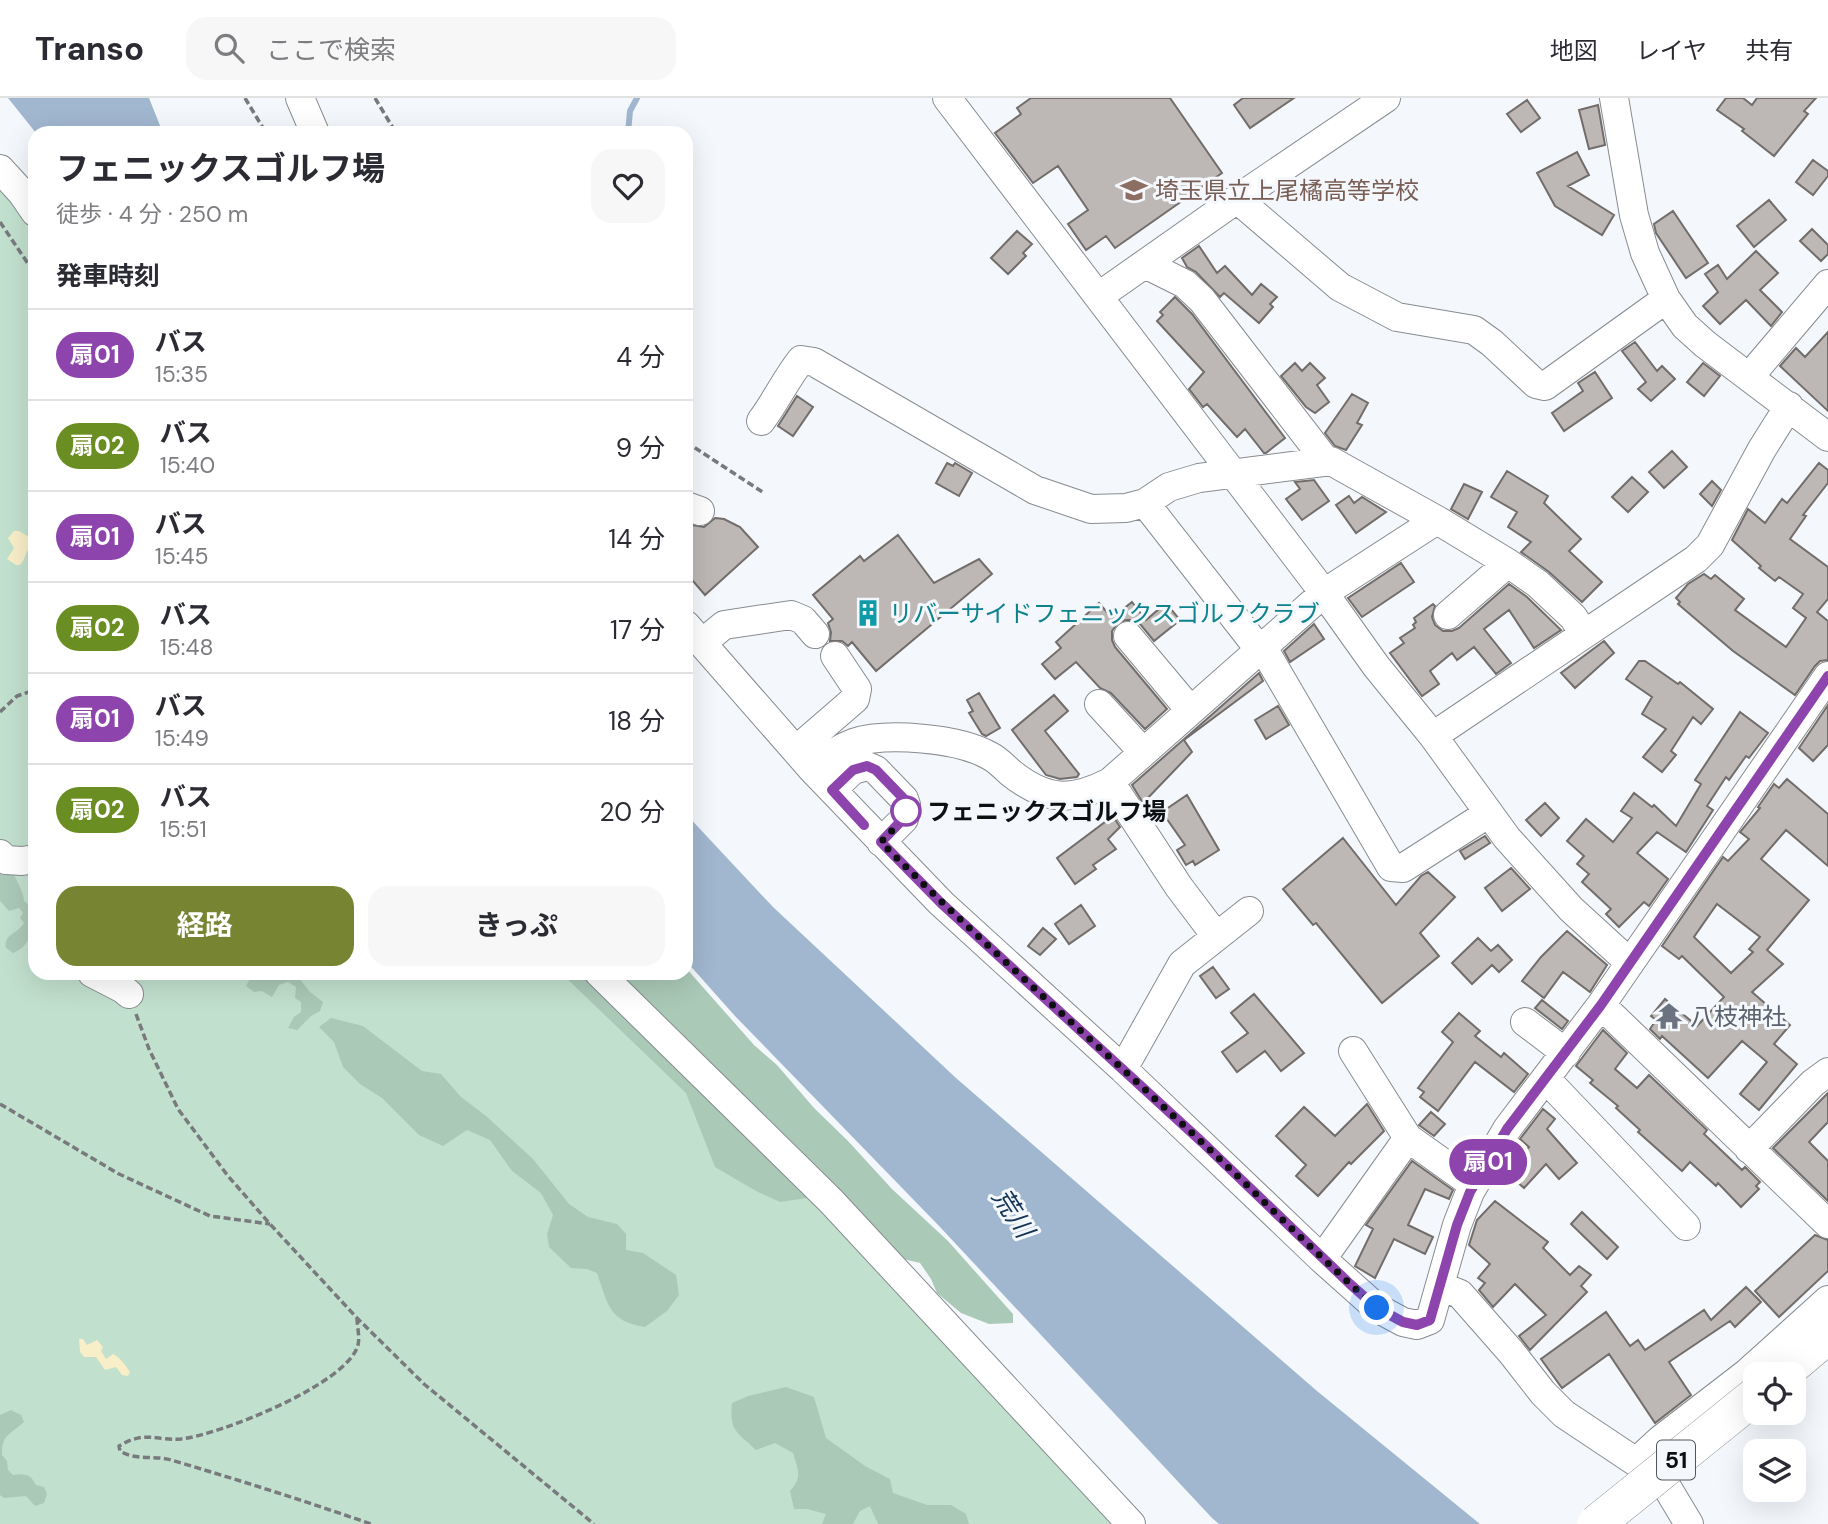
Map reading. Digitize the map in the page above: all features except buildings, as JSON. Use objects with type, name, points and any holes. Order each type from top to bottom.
[{"type":"main road","points":[[1796,1362],[1828,1335]]},
{"type":"main road","name":"51","points":[[1596,1524],[1743,1406]]},
{"type":"street","points":[[300,98],[313,126]]},
{"type":"street","points":[[947,98],[1324,593],[1376,666],[1433,736],[1507,838],[1571,909],[1629,962]]},
{"type":"street","points":[[1099,296],[1386,98]]},
{"type":"street","points":[[1614,98],[1634,215],[1645,253],[1665,299],[1685,326],[1828,437]]},
{"type":"street","points":[[0,169],[28,202]]},
{"type":"street","points":[[1237,199],[1340,288],[1397,317],[1474,330],[1536,384],[1545,386],[1665,299]]},
{"type":"street","points":[[1145,264],[1185,284],[1202,300],[1326,461]]},
{"type":"street","points":[[1749,377],[1828,284]]},
{"type":"street","points":[[761,421],[773,405],[787,377],[801,360],[814,362],[1035,490],[1091,509],[1126,508],[1145,503],[1169,487],[1199,478],[1331,461],[1508,563],[1538,584],[1573,617],[1584,633]]},
{"type":"street","points":[[1433,736],[1673,575],[1710,545],[1762,449],[1789,406]]},
{"type":"street","points":[[1145,503],[1260,647],[1391,867],[1403,868],[1489,813]]},
{"type":"street","points":[[804,760],[831,754],[855,743],[915,737],[971,747],[992,756],[1035,789],[1056,797],[1077,796],[1110,782],[1324,593],[1437,520]]},
{"type":"street","points":[[1448,615],[1508,563]]},
{"type":"street","points":[[815,634],[803,620],[791,615],[724,625],[694,634],[804,760],[941,903],[1123,1069],[1377,1308],[1403,1322],[1417,1325],[1430,1320],[1457,1225],[1474,1185],[1507,1129],[1601,1005],[1828,676]]},
{"type":"street","points":[[1128,636],[1190,710]]},
{"type":"street","points":[[804,760],[855,699],[857,689],[835,656]]},
{"type":"street","points":[[1099,704],[1143,752]]},
{"type":"street","points":[[832,790],[853,770],[867,766],[876,770],[904,799],[904,818],[881,842]]},
{"type":"street","points":[[1110,782],[1179,887],[1216,936]]},
{"type":"street","points":[[0,854],[5,860],[28,860]]},
{"type":"street","points":[[1123,1069],[1182,964],[1249,911]]},
{"type":"street","points":[[106,980],[129,994]]},
{"type":"street","points":[[606,980],[831,1201],[1131,1524]]},
{"type":"street","points":[[1601,1005],[1828,1224]]},
{"type":"street","points":[[1525,1022],[1566,1053]]},
{"type":"street","points":[[1353,1051],[1408,1138],[1474,1185]]},
{"type":"street","points":[[1749,1149],[1813,1083],[1828,1072]]},
{"type":"street","points":[[1546,1079],[1686,1226]]},
{"type":"street","points":[[1322,1259],[1408,1138]]},
{"type":"street","points":[[1440,1286],[1460,1294],[1543,1393],[1564,1414],[1636,1462],[1668,1489],[1689,1524]]},
{"type":"street","points":[[1636,1462],[1660,1440],[1747,1373],[1828,1300]]},
{"type":"path","points":[[245,98],[262,126]]},
{"type":"path","points":[[375,98],[392,126]]},
{"type":"path","points":[[0,222],[28,264]]},
{"type":"path","points":[[693,447],[764,493]]},
{"type":"path","points":[[0,712],[17,696],[28,692]]},
{"type":"path","points":[[129,994],[149,1049],[178,1110],[228,1176],[270,1224],[357,1318],[424,1384],[594,1524]]},
{"type":"path","points":[[0,1104],[119,1174],[210,1216],[270,1224]]},
{"type":"path","points":[[357,1318],[358,1345],[347,1361],[290,1400],[215,1431],[180,1439],[151,1436],[131,1439],[119,1446],[120,1451],[130,1457],[166,1459],[272,1490],[370,1524]]},
{"type":"green space","points":[[0,180],[28,216],[28,980],[595,980],[827,1207],[1127,1524],[0,1524]]},
{"type":"green space","points":[[0,868],[12,871],[24,901],[28,904],[28,941],[13,953],[6,948],[6,943],[24,923],[20,918],[23,913],[19,908],[9,911],[0,901]]},
{"type":"green space","points":[[693,976],[814,1108],[892,1189],[948,1241],[1013,1314],[1013,1323],[989,1324],[961,1313],[937,1293],[920,1263],[899,1258],[844,1206],[807,1198],[780,1202],[715,1167],[686,1093],[568,980],[693,980]]},
{"type":"green space","points":[[249,980],[301,980],[323,1002],[320,1011],[297,1030],[288,1028],[294,1017],[301,1012],[301,1002],[295,998],[296,987],[288,982],[279,985],[272,997],[262,991],[254,992],[246,986]]},
{"type":"green space","points":[[331,1018],[363,1026],[422,1071],[441,1074],[461,1097],[533,1159],[569,1204],[588,1217],[617,1224],[626,1234],[626,1250],[643,1253],[676,1275],[679,1295],[667,1311],[645,1327],[616,1315],[607,1302],[597,1273],[571,1268],[549,1247],[547,1234],[553,1215],[541,1193],[512,1171],[490,1140],[467,1130],[443,1146],[419,1135],[382,1098],[360,1084],[343,1067],[334,1042],[319,1027]]},
{"type":"green space","points":[[786,1387],[814,1397],[826,1438],[865,1466],[890,1479],[893,1493],[927,1505],[951,1505],[966,1514],[969,1524],[878,1524],[870,1506],[860,1511],[853,1524],[822,1524],[826,1514],[794,1509],[790,1491],[797,1482],[798,1473],[793,1453],[775,1443],[756,1450],[739,1435],[732,1420],[732,1403],[748,1396]]},
{"type":"green space","points":[[11,1410],[21,1415],[24,1422],[5,1439],[2,1455],[13,1475],[27,1475],[36,1485],[44,1487],[47,1494],[44,1503],[35,1506],[26,1496],[4,1498],[0,1495],[0,1415]]},
{"type":"sand","points":[[14,531],[28,536],[28,550],[20,565],[7,559],[14,548],[8,538]]},
{"type":"sand","points":[[79,1339],[83,1339],[87,1345],[97,1340],[103,1347],[101,1351],[106,1359],[113,1354],[118,1357],[130,1372],[128,1376],[122,1375],[116,1367],[105,1370],[96,1357],[84,1357],[80,1352]]},
{"type":"water","points":[[8,98],[149,98],[160,126],[30,126]]},
{"type":"water","name":"荒川","points":[[693,821],[773,907],[956,1078],[1317,1391],[1480,1524],[1219,1524],[940,1227],[735,1016],[693,969]]},
{"type":"waterway","points":[[629,126],[630,111],[637,98]]},
{"type":"bus line","name":"扇01","points":[[864,825],[832,790],[853,770],[867,766],[876,770],[904,799],[906,805],[904,818],[881,842],[941,903],[1202,1142],[1322,1259],[1377,1308],[1403,1322],[1417,1325],[1430,1320],[1457,1225],[1470,1192],[1507,1129],[1601,1005],[1828,676]]},
{"type":"place","name":"埼玉県立上尾橘高等学校","points":[[1134,190]]},
{"type":"place","name":"リバーサイドフェニックスゴルフクラブ","points":[[868,613]]},
{"type":"place","name":"フェニックスゴルフ場","points":[[906,811]]},
{"type":"place","name":"八枝神社","points":[[1669,1016]]},
{"type":"route","points":[[906,811],[904,818],[881,842],[941,903],[1202,1142],[1322,1259],[1377,1308]]}]
